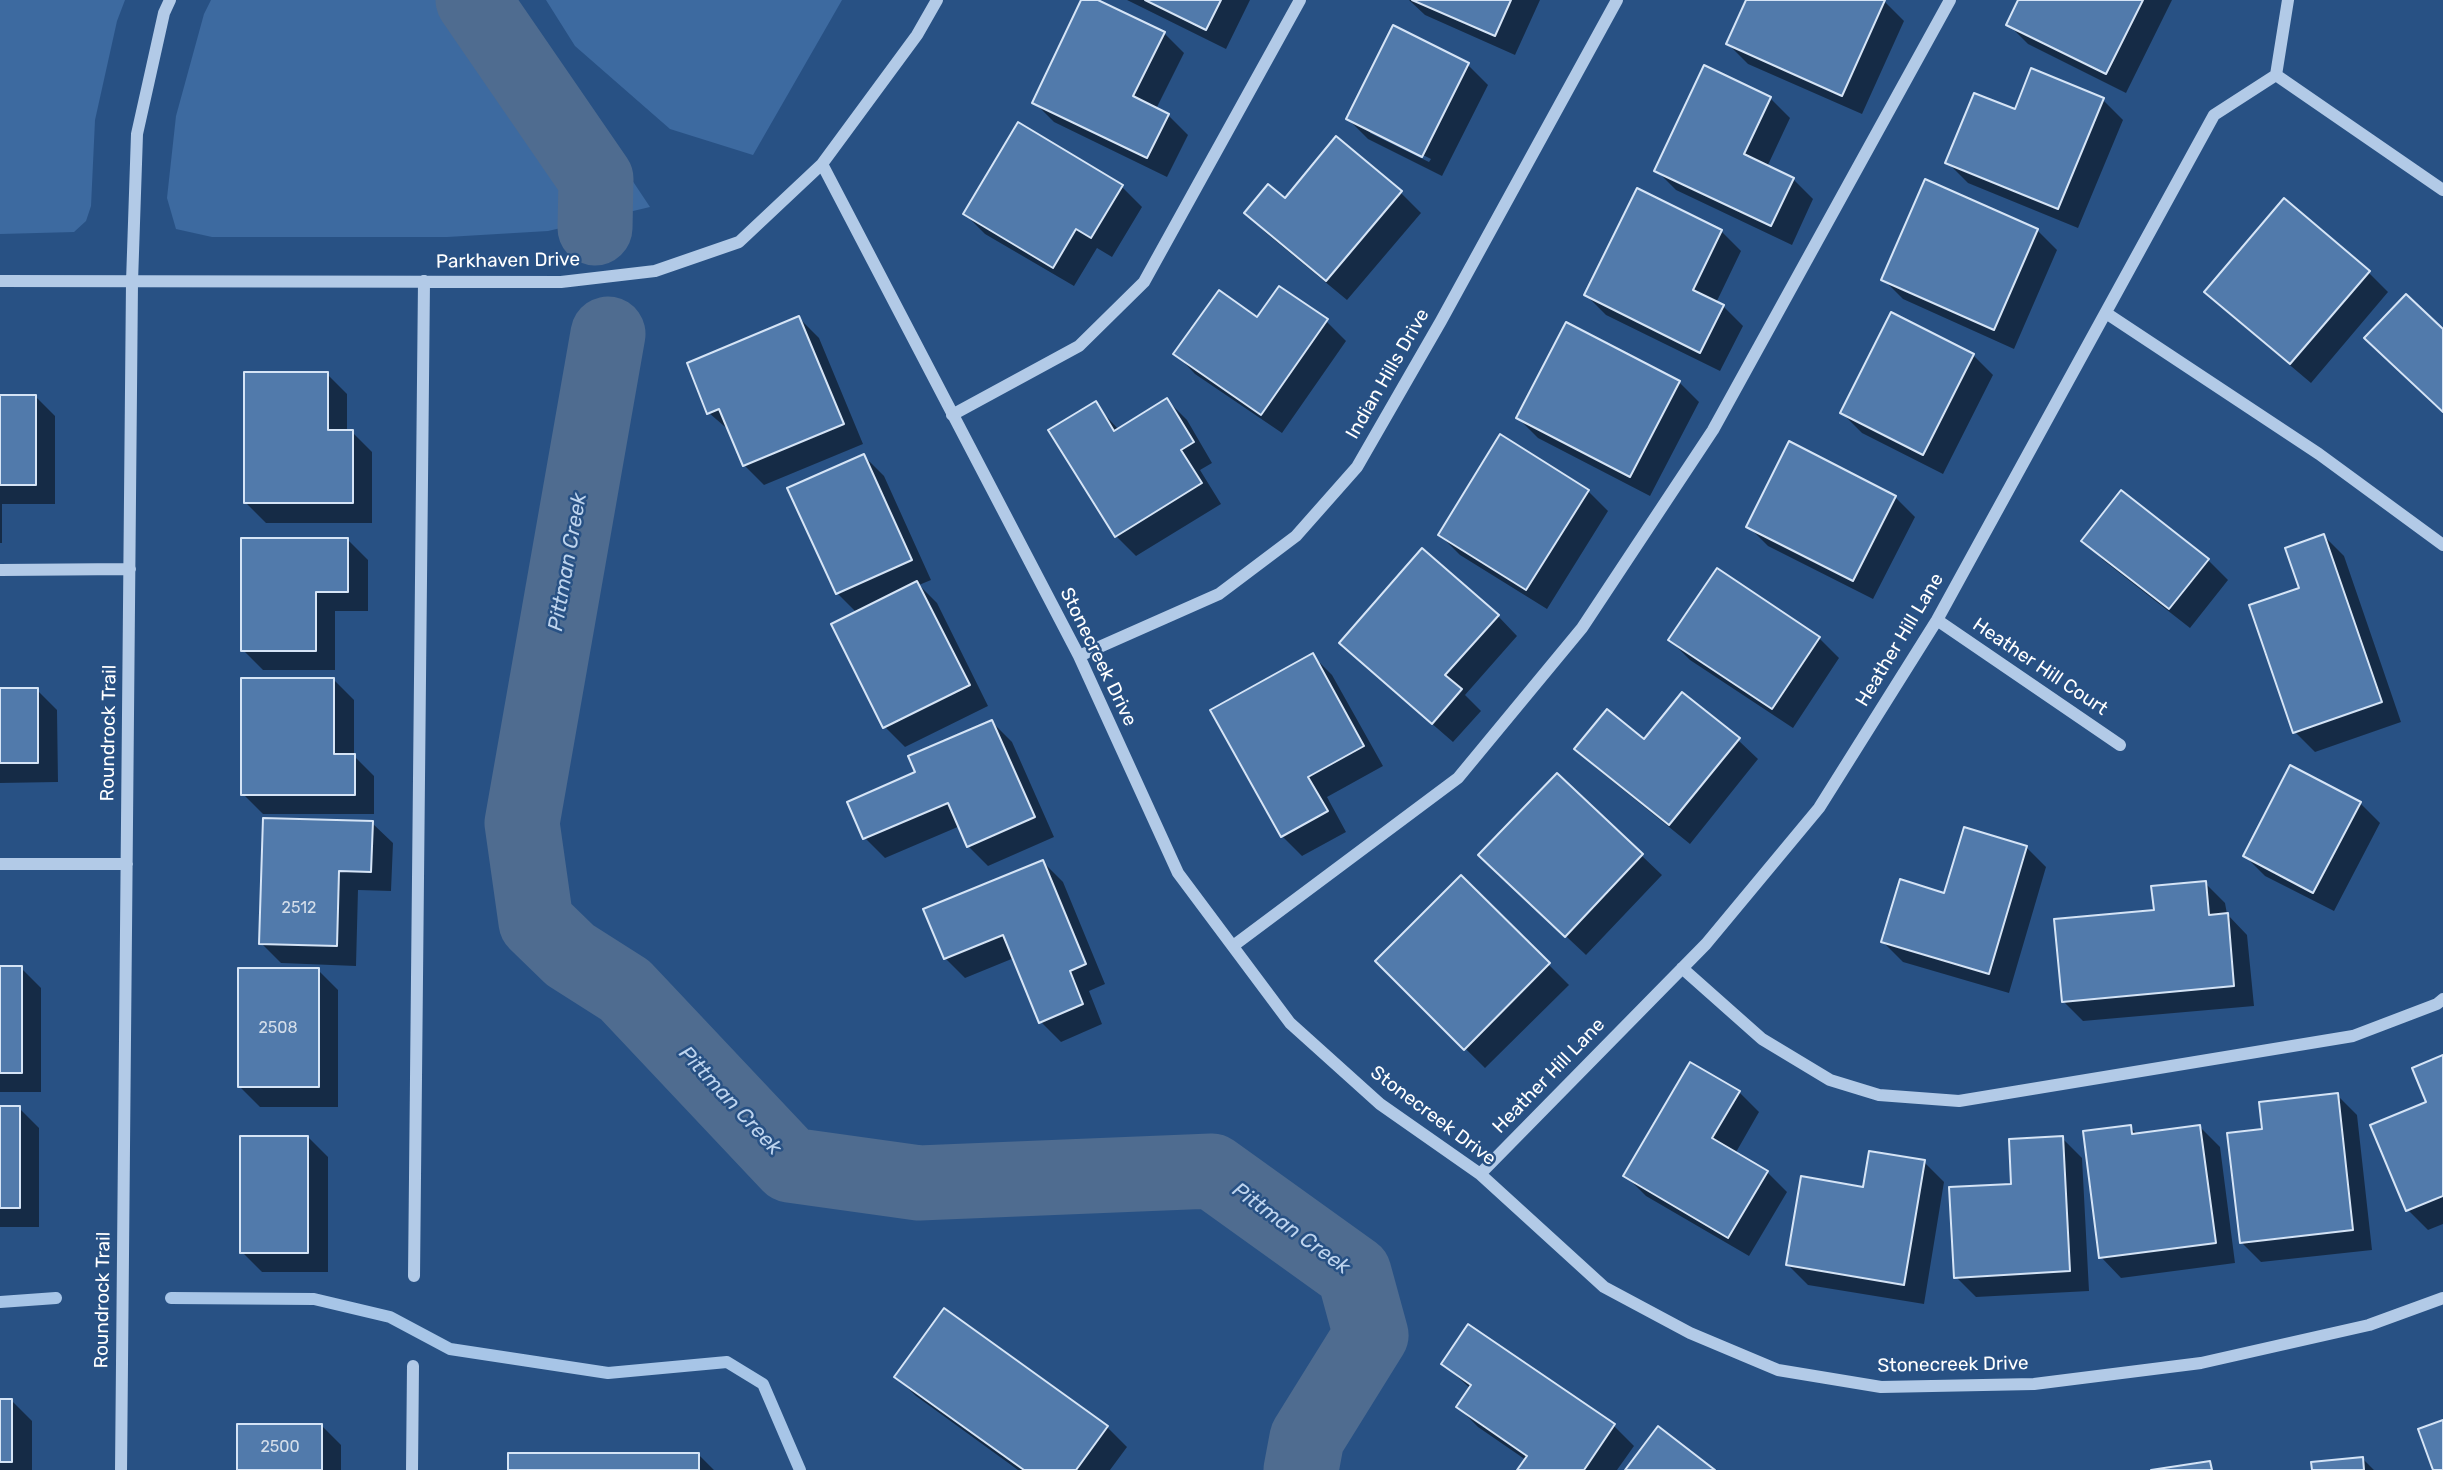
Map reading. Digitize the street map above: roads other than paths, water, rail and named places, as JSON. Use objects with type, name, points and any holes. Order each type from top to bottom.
[{"type":"street","name":"Roundrock Trail","points":[[121,1470],[132,282],[137,134],[164,13],[170,0]]},
{"type":"street","name":"Parkhaven Drive","points":[[0,281],[561,282],[655,271],[739,242],[822,164],[917,35],[937,0]]},
{"type":"street","points":[[952,415],[1079,346],[1144,282],[1300,0]]},
{"type":"street","name":"Indian Hills Drive","points":[[1079,656],[1219,594],[1296,536],[1357,467],[1441,321],[1617,0]]},
{"type":"street","points":[[1233,946],[1458,778],[1582,628],[1713,430],[1950,0]]},
{"type":"street","points":[[2288,0],[2276,75],[2443,190]]},
{"type":"street","name":"Heather Hill Lane","points":[[1480,1174],[1706,944],[1819,808],[1937,620],[2214,115],[2276,75]]},
{"type":"street","name":"Stonecreek Drive","points":[[822,164],[1079,656],[1178,873],[1290,1023],[1380,1104],[1480,1174],[1604,1287],[1690,1333],[1778,1370],[1881,1387],[2034,1384],[2201,1363],[2369,1325],[2443,1297]]},
{"type":"street","points":[[414,1276],[424,281]]},
{"type":"street","points":[[2106,313],[2319,454],[2443,545]]},
{"type":"street","points":[[0,570],[130,569]]},
{"type":"street","name":"Heather Hill Court","points":[[1937,620],[2120,745]]},
{"type":"street","points":[[0,864],[127,864]]},
{"type":"street","points":[[1682,968],[1762,1039],[1830,1080],[1879,1095],[1959,1101],[2353,1037],[2437,1004],[2443,999]]},
{"type":"street","points":[[412,1470],[413,1366]]},
{"type":"waterway","name":"Pittman Creek","points":[[473,0],[596,179],[595,228]]},
{"type":"waterway","name":"Pittman Creek","points":[[608,334],[522,823],[536,922],[570,955],[625,990],[790,1165],[919,1183],[1212,1171],[1354,1273],[1371,1335],[1307,1438],[1301,1470]]},
{"type":"waterway","points":[[0,1302],[56,1298]]},
{"type":"waterway","points":[[171,1298],[314,1299],[390,1317],[450,1349],[608,1373],[727,1362],[763,1384],[800,1470]]}]
